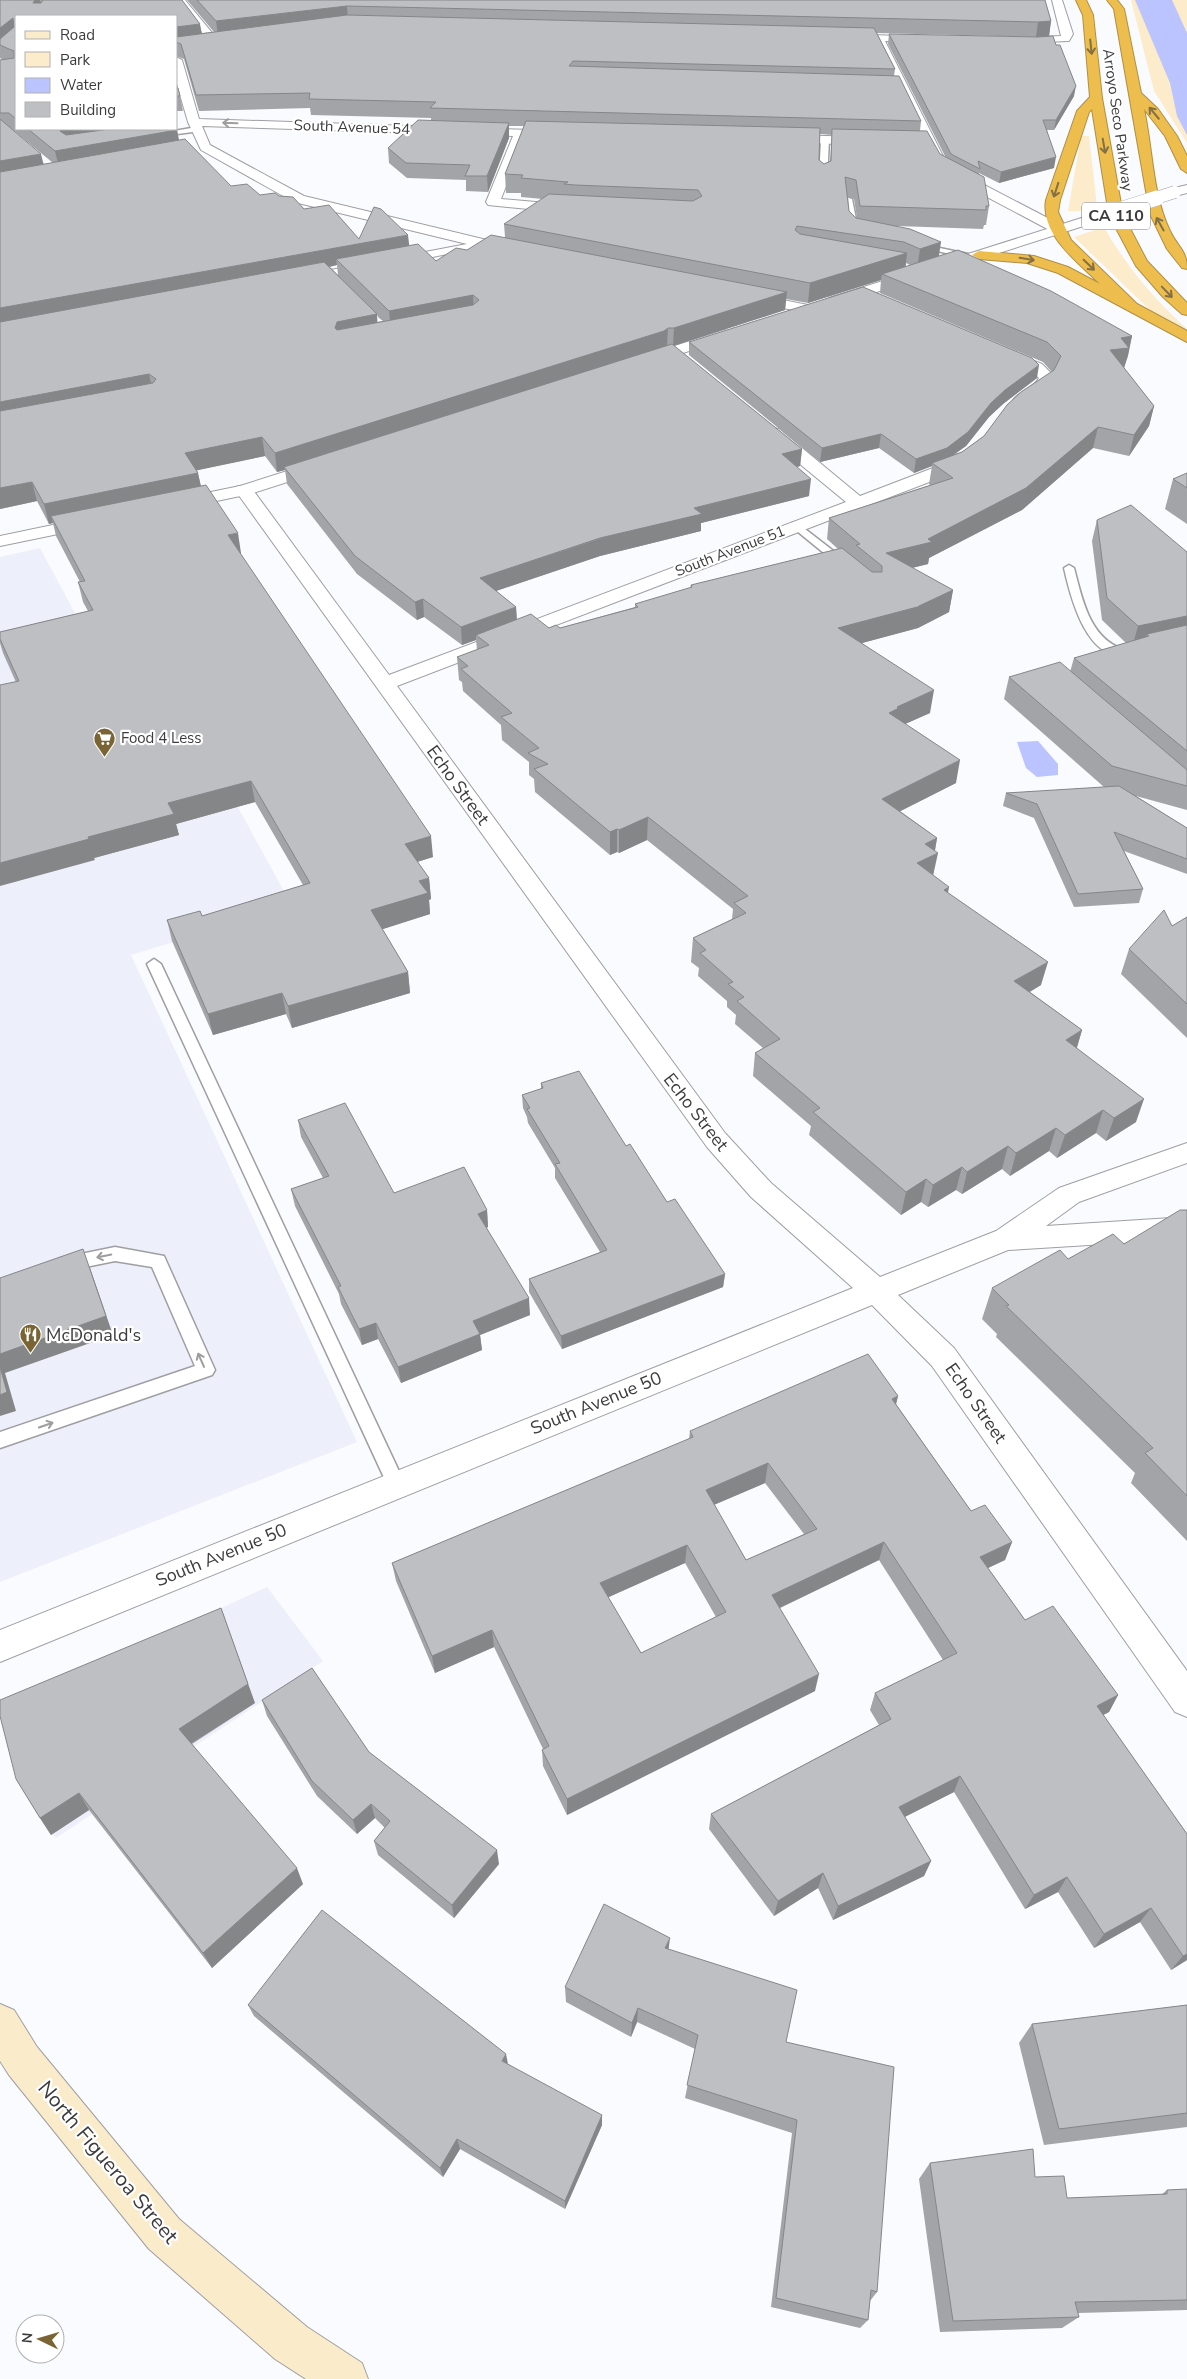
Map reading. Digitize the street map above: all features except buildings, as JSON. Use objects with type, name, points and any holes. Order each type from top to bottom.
[{"type":"highway","name":"Arroyo Seco Parkway","points":[[1081,0],[1088,15],[1096,98],[1112,195],[1119,222],[1141,263],[1168,294],[1187,311]]},
{"type":"highway","name":"Arroyo Seco Parkway","points":[[1112,0],[1118,9],[1140,119],[1148,181],[1156,217],[1177,255],[1187,265]]},
{"type":"highway","points":[[1134,94],[1154,112],[1171,136],[1187,169]]},
{"type":"highway","points":[[1096,98],[1083,111],[1053,200],[1051,212],[1065,242],[1132,306]]},
{"type":"highway","points":[[976,256],[1028,259],[1063,270],[1187,337]]},
{"type":"main road","name":"North Figueroa Street","points":[[0,2024],[23,2060],[164,2234],[290,2343],[346,2379]]},
{"type":"street","points":[[180,0],[214,42]]},
{"type":"street","points":[[1007,41],[1036,42],[1065,39],[1068,34],[1057,0]]},
{"type":"street","points":[[832,37],[937,39]]},
{"type":"street","points":[[878,38],[898,88],[925,142],[943,168],[1058,229]]},
{"type":"street","points":[[178,73],[182,100],[195,126],[200,148],[299,199],[485,245],[524,252]]},
{"type":"street","points":[[200,148],[266,124]]},
{"type":"street","name":"South Avenue 54","points":[[195,126],[266,124],[569,134]]},
{"type":"street","points":[[520,133],[493,202],[584,210]]},
{"type":"street","points":[[766,139],[882,141]]},
{"type":"street","points":[[772,320],[862,292],[913,271],[976,256],[1181,190]]},
{"type":"street","points":[[281,283],[333,278],[485,245]]},
{"type":"street","points":[[862,292],[881,300]]},
{"type":"street","points":[[730,293],[808,309]]},
{"type":"street","points":[[625,366],[736,332]]},
{"type":"street","points":[[990,348],[1036,367],[1046,377],[1043,386],[1010,408]]},
{"type":"street","points":[[672,351],[688,364]]},
{"type":"street","points":[[757,420],[856,502]]},
{"type":"street","name":"South Avenue 51","points":[[385,684],[856,502],[952,467],[973,451],[979,443]]},
{"type":"street","points":[[166,506],[244,490],[336,460]]},
{"type":"street","name":"Echo Street","points":[[244,490],[716,1140],[761,1190],[818,1242],[875,1290],[943,1357],[1187,1700]]},
{"type":"street","points":[[0,541],[108,518]]},
{"type":"street","name":"South Avenue 50","points":[[0,1646],[875,1290],[1006,1239],[1069,1195],[1187,1153]]},
{"type":"street","points":[[1006,1239],[1187,1228]]},
{"type":"lane","points":[[178,129],[195,126]]},
{"type":"lane","points":[[143,136],[171,130]]},
{"type":"lane","points":[[823,179],[825,140]]},
{"type":"lane","points":[[848,199],[853,230],[864,235]]},
{"type":"lane","points":[[907,243],[976,256]]},
{"type":"lane","points":[[796,525],[854,573]]},
{"type":"lane","points":[[1069,568],[1084,622],[1105,646],[1125,654],[1142,650]]},
{"type":"lane","points":[[154,964],[396,1484]]},
{"type":"lane","points":[[0,1440],[206,1370],[158,1262],[115,1254],[54,1268]]},
{"type":"shaded area","points":[[40,548],[84,630],[135,619],[292,906],[131,955],[357,1442],[0,1582],[0,557]]},
{"type":"shaded area","points":[[267,1587],[323,1661],[56,1838],[24,1792],[4,1708]]},
{"type":"green space","points":[[1131,0],[1187,0],[1187,143],[1154,91]]},
{"type":"green space","points":[[1081,136],[1089,136],[1097,206],[1079,211],[1068,211]]},
{"type":"green space","points":[[1104,227],[1141,281],[1187,331],[1151,311],[1074,237]]},
{"type":"water","points":[[1135,0],[1172,0],[1187,33],[1187,135],[1177,116],[1170,83]]},
{"type":"water","points":[[1038,741],[1058,764],[1058,775],[1037,777],[1026,768],[1017,742]]},
{"type":"place","name":"Food 4 Less","points":[[105,757]]},
{"type":"place","name":"McDonald's","points":[[30,1354]]}]
